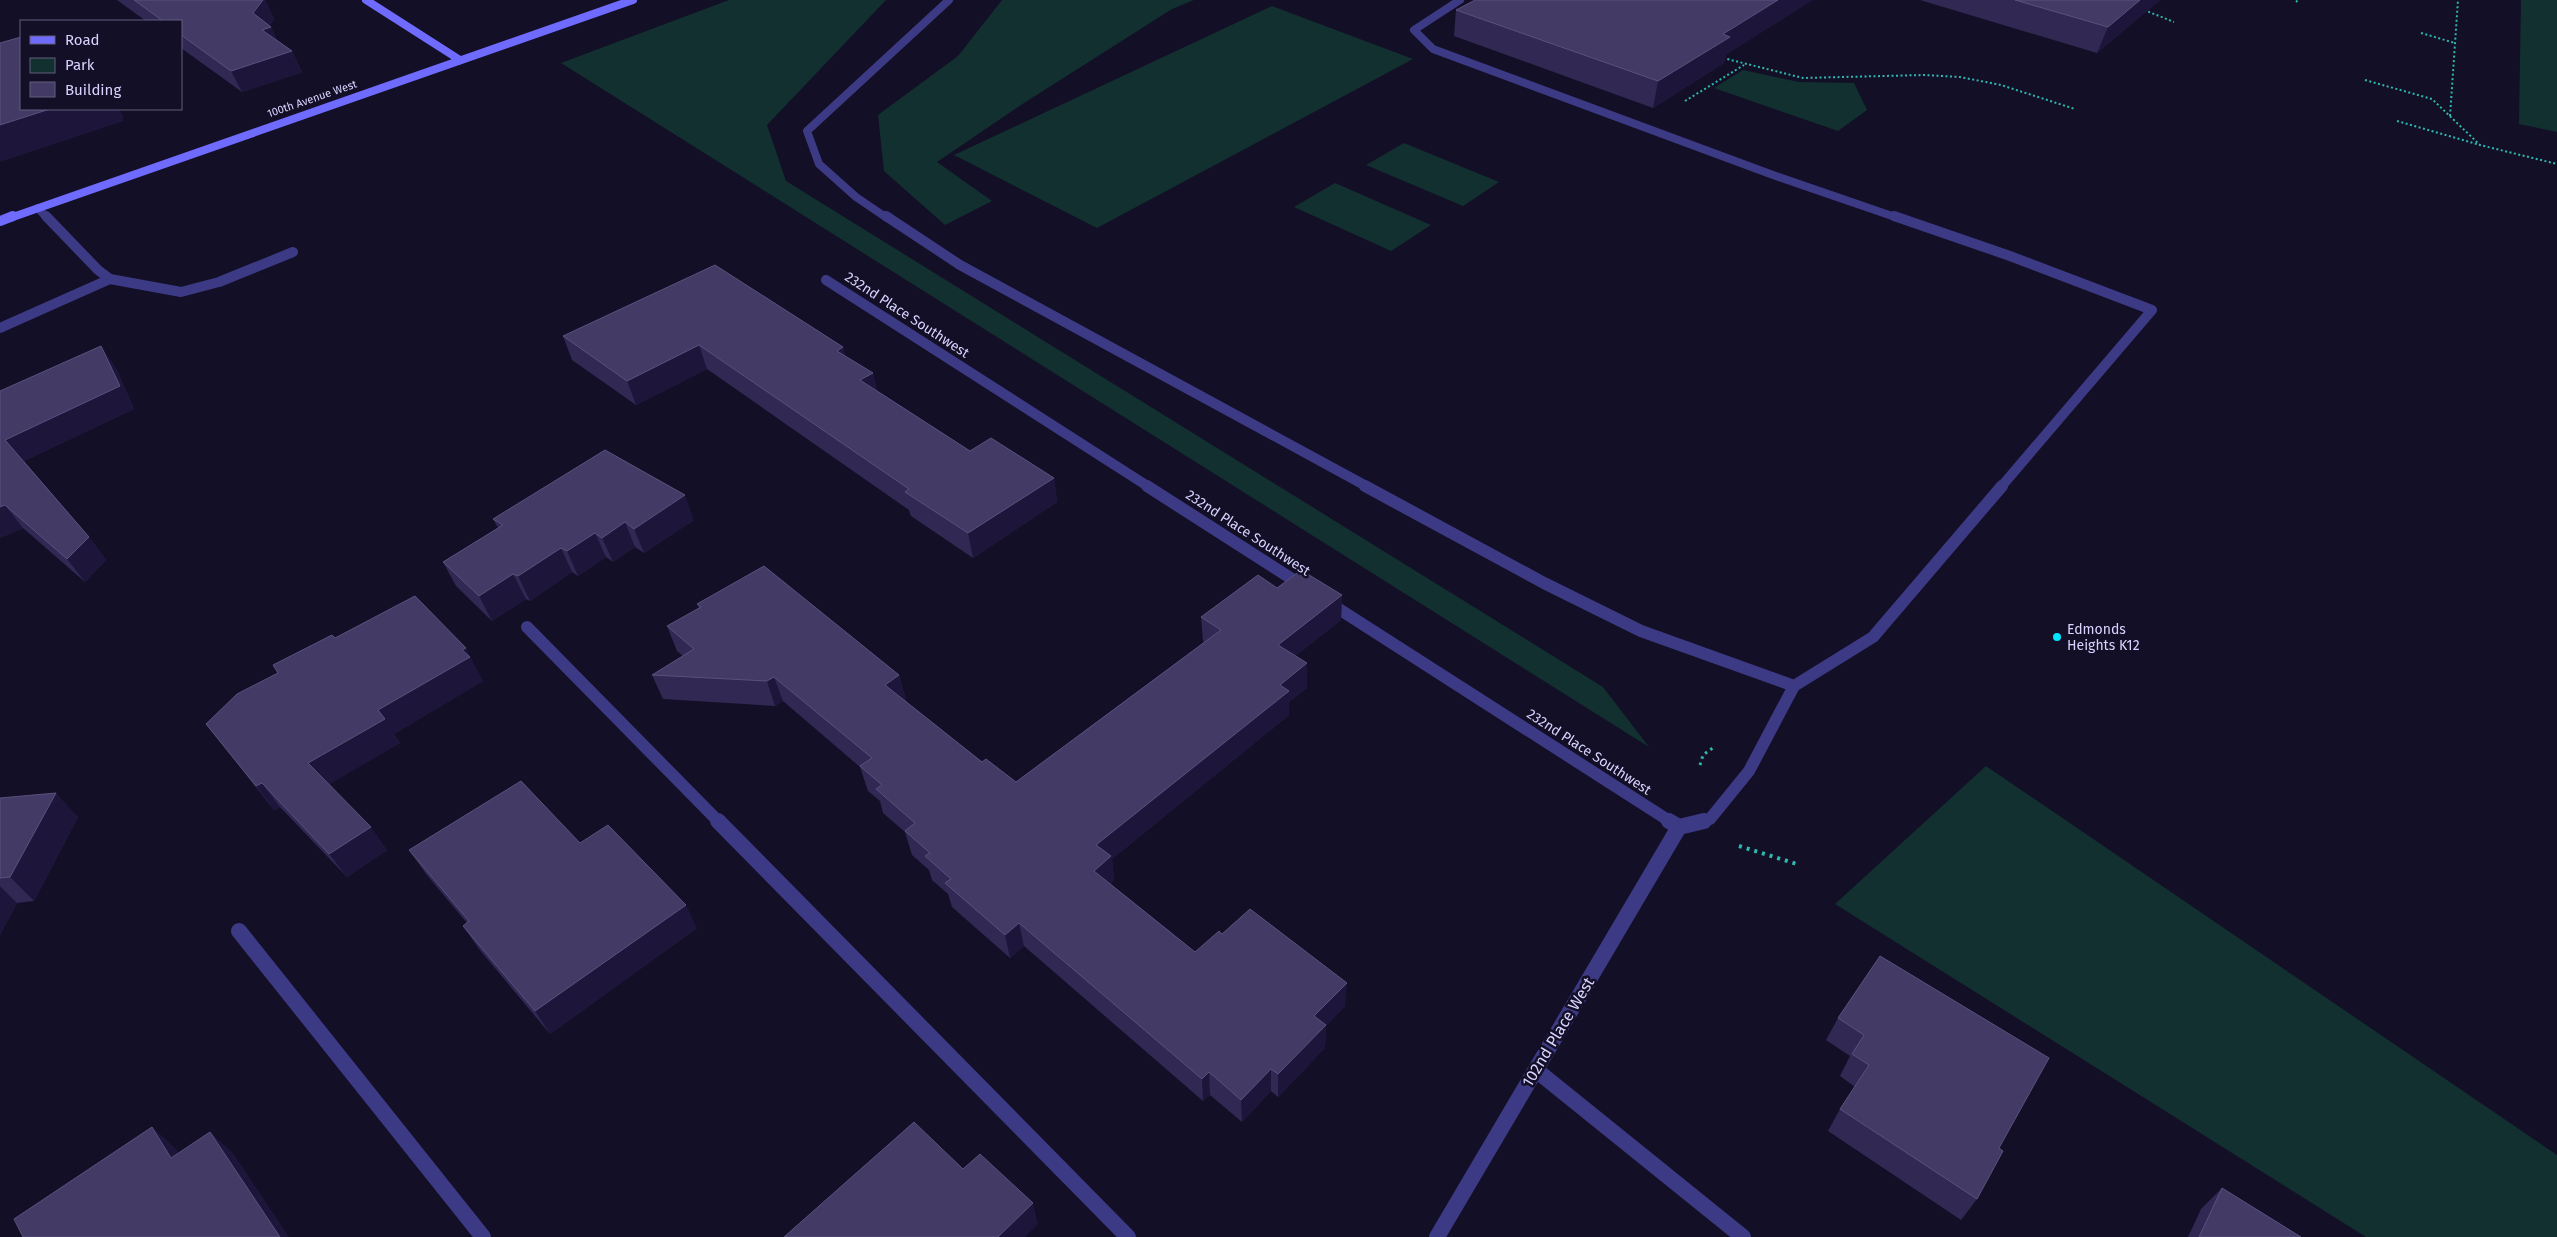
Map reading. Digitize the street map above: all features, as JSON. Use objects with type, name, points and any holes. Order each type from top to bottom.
[{"type":"main road","points":[[366,0],[460,60]]},
{"type":"main road","name":"100th Avenue West","points":[[0,221],[633,0]]},
{"type":"street","points":[[949,0],[807,131],[820,164],[856,197],[960,265],[1544,583],[1640,631],[1794,686]]},
{"type":"street","points":[[1460,0],[1414,30],[1433,49],[1642,127],[2010,256],[2152,310],[1873,636],[1794,686],[1749,771],[1710,819],[1679,827]]},
{"type":"street","points":[[38,208],[98,270],[110,279],[181,292],[219,282],[293,252]]},
{"type":"street","points":[[0,328],[110,279]]},
{"type":"street","name":"232nd Place Southwest","points":[[826,280],[1679,827]]},
{"type":"street","points":[[527,627],[1128,1237]]},
{"type":"street","name":"102nd Place West","points":[[1437,1237],[1679,827]]},
{"type":"street","points":[[239,931],[484,1237]]},
{"type":"street","points":[[1536,1070],[1743,1237]]},
{"type":"path","points":[[2450,116],[2458,0]]},
{"type":"path","points":[[2146,5],[2144,11],[2174,22]]},
{"type":"path","points":[[2421,33],[2455,43]]},
{"type":"path","points":[[1716,55],[1803,78],[1924,75],[1960,77],[2001,85],[2075,110]]},
{"type":"path","points":[[1642,127],[1745,64]]},
{"type":"path","points":[[2365,80],[2432,99],[2480,146]]},
{"type":"path","points":[[2397,121],[2480,146],[2557,164]]},
{"type":"green space","points":[[729,0],[886,0],[767,125],[786,181],[1603,687],[1649,747],[561,63]]},
{"type":"green space","points":[[1002,0],[1194,0],[1172,9],[1021,105],[937,162],[992,201],[945,225],[884,171],[878,115],[958,56]]},
{"type":"green space","points":[[2521,0],[2557,0],[2557,132],[2519,124]]},
{"type":"green space","points":[[1272,6],[1413,59],[1097,228],[954,155]]},
{"type":"green space","points":[[1743,70],[1799,82],[1854,83],[1867,110],[1838,131],[1714,88]]},
{"type":"green space","points":[[1404,143],[1499,182],[1463,206],[1366,165]]},
{"type":"green space","points":[[1335,183],[1431,225],[1391,251],[1294,207]]},
{"type":"green space","points":[[1986,766],[2557,1155],[2557,1237],[2366,1237],[1835,904]]},
{"type":"building","points":[[134,0],[263,0],[253,13],[271,27],[262,30],[292,51],[231,71],[182,36],[182,20],[162,20]]},
{"type":"building","points":[[1475,0],[1778,0],[1723,34],[1730,37],[1658,81],[1456,10]]},
{"type":"building","points":[[2015,0],[2140,0],[2108,27]]},
{"type":"building","points":[[20,37],[20,110],[47,110],[0,125],[0,43]]},
{"type":"building","points":[[715,265],[843,347],[837,351],[873,373],[860,380],[970,451],[991,438],[1054,478],[968,533],[905,492],[909,489],[699,345],[627,381],[563,336]]},
{"type":"building","points":[[101,346],[120,386],[5,440],[89,537],[67,559],[5,505],[0,507],[0,391]]},
{"type":"building","points":[[605,450],[685,495],[634,529],[625,522],[602,538],[595,533],[567,551],[561,548],[518,576],[513,574],[479,596],[443,562],[503,525],[493,519]]},
{"type":"building","points":[[764,566],[899,675],[885,685],[982,762],[986,759],[1016,782],[1221,630],[1201,617],[1258,575],[1277,588],[1301,570],[1342,595],[1278,645],[1307,663],[1280,685],[1289,691],[1096,845],[1111,856],[1094,871],[1195,952],[1219,931],[1222,934],[1250,909],[1347,983],[1314,1016],[1326,1025],[1278,1074],[1271,1069],[1241,1100],[1209,1072],[1202,1079],[1019,923],[1005,935],[945,883],[951,879],[925,856],[930,853],[905,831],[915,823],[876,789],[882,785],[860,766],[872,758],[774,677],[767,681],[652,675],[694,649],[667,626],[701,607],[697,604]]},
{"type":"building","points":[[415,596],[466,648],[462,650],[470,657],[378,710],[385,719],[308,763],[371,827],[329,854],[262,783],[256,786],[206,724],[237,694],[278,673],[273,665],[332,635],[335,638]]},
{"type":"building","points":[[521,781],[580,843],[608,825],[686,905],[535,1011],[463,926],[469,921],[409,850]]},
{"type":"building","points":[[56,793],[10,877],[0,878],[0,798]]},
{"type":"building","points":[[1880,956],[2049,1058],[1999,1148],[2003,1151],[1977,1199],[1840,1109],[1869,1065],[1852,1054],[1864,1035],[1838,1018]]},
{"type":"building","points":[[914,1122],[963,1169],[980,1154],[1033,1203],[998,1237],[784,1237]]},
{"type":"building","points":[[152,1127],[171,1158],[210,1132],[280,1237],[23,1237],[14,1219]]},
{"type":"building","points":[[2222,1188],[2301,1237],[2199,1237]]},
{"type":"place","name":"Edmonds Heights K12","points":[[2057,637]]}]
